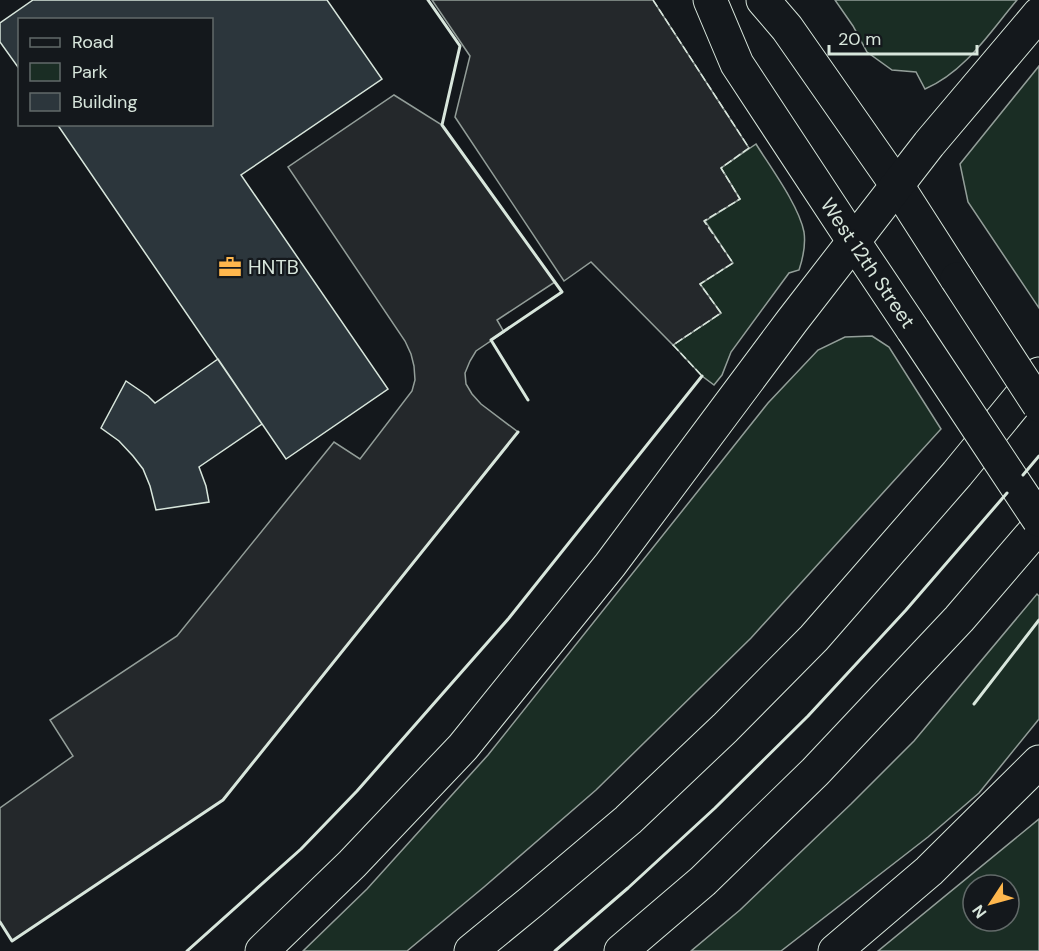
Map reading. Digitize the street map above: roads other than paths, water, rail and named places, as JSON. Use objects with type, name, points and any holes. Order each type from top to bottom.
[{"type":"main road","name":"West 12th Street","points":[[710,0],[738,64],[1039,520]]},
{"type":"main road","points":[[763,0],[787,27],[898,187],[1039,405]]},
{"type":"main road","points":[[262,951],[352,864],[463,747],[610,565],[792,321],[898,187],[929,144],[1039,14]]},
{"type":"main road","points":[[471,951],[628,820],[725,728],[814,638],[957,474],[1039,374]]},
{"type":"main road","points":[[621,951],[703,881],[815,772],[959,619],[1039,526]]},
{"type":"main road","points":[[835,951],[929,872],[1039,762]]},
{"type":"place","name":"HNTB","points":[[230,267]]}]
